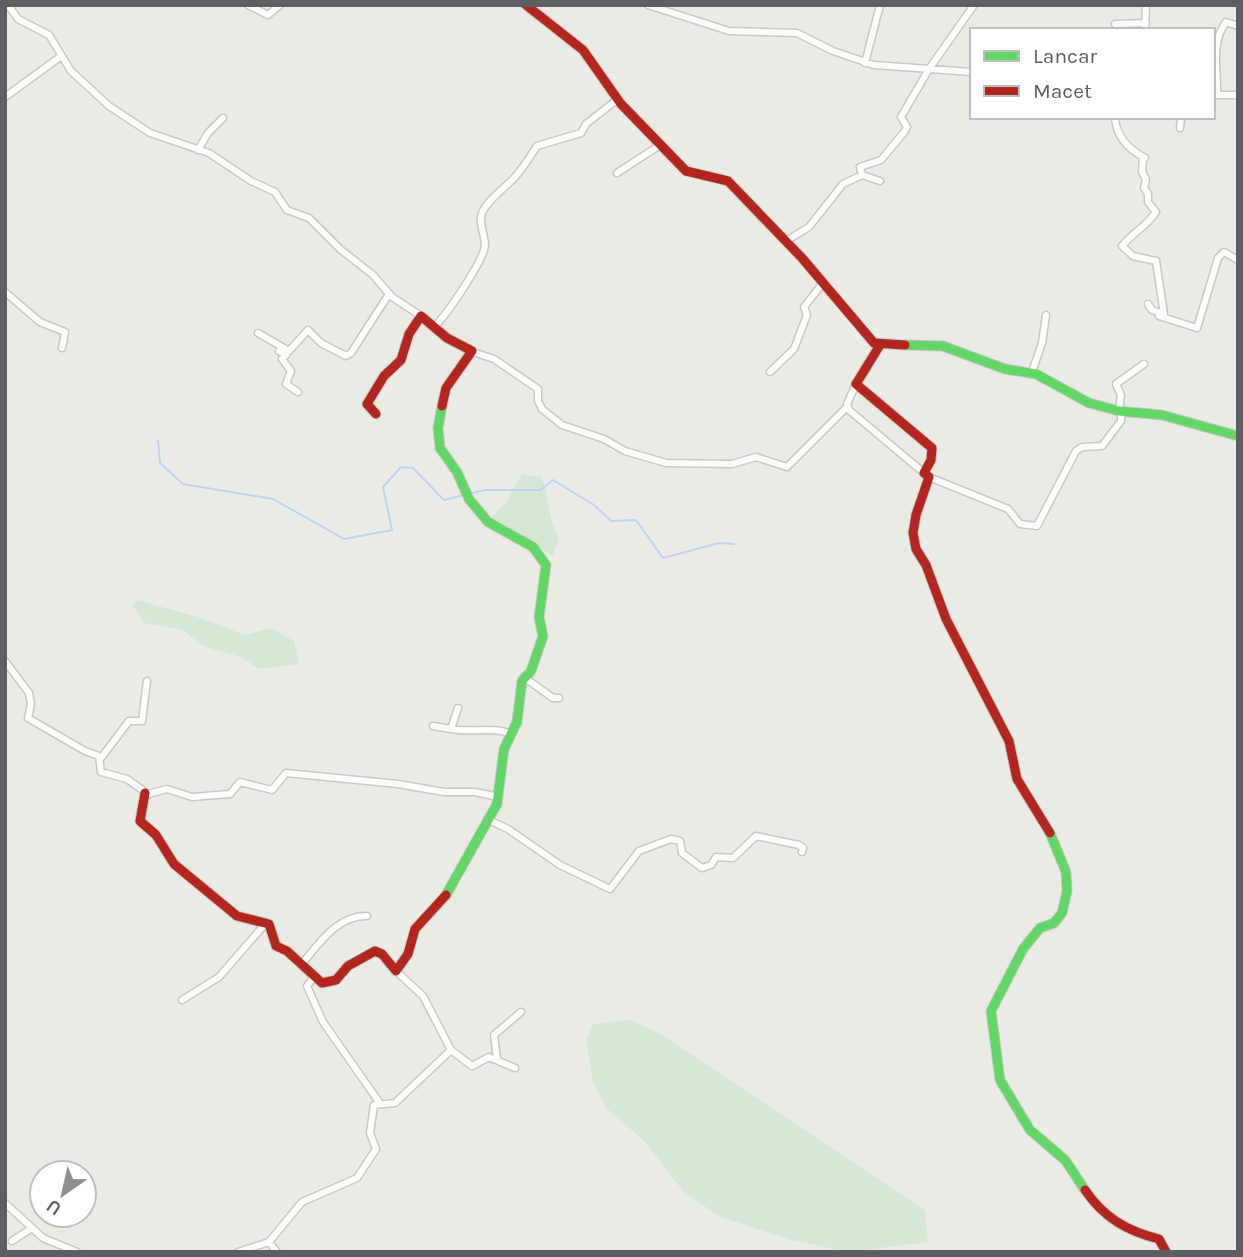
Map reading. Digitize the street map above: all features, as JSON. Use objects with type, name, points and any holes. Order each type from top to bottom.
[{"type":"street","points":[[8,5],[18,19],[49,35],[71,71],[109,106],[150,133],[214,156],[251,181],[275,192],[289,212],[309,218],[340,249],[368,270],[389,294],[473,352],[506,366],[520,379],[538,389],[538,401],[542,409],[565,427],[604,439],[625,451],[666,463],[732,464],[755,457],[787,467],[847,407],[867,362],[880,345]]},
{"type":"street","points":[[248,5],[268,15],[280,5]]},
{"type":"street","points":[[526,5],[583,50],[618,99],[692,175],[724,178],[786,241],[870,339],[880,345],[943,346],[1004,369],[1032,372],[1089,403],[1120,411],[1162,415],[1238,436]]},
{"type":"street","points":[[648,5],[729,31],[797,33],[865,63],[970,72]]},
{"type":"street","points":[[865,63],[880,5]]},
{"type":"street","points":[[862,175],[860,167],[881,160],[905,131],[907,127],[901,117],[929,69],[974,5]]},
{"type":"street","points":[[1115,24],[1146,27],[1146,5]]},
{"type":"street","points":[[1215,54],[1226,22],[1238,26]]},
{"type":"street","points":[[5,97],[60,57]]},
{"type":"street","points":[[1215,95],[1238,95]]},
{"type":"street","points":[[434,327],[448,313],[451,303],[483,255],[484,231],[480,219],[484,209],[521,170],[537,146],[581,133],[586,124],[618,99]]},
{"type":"street","points":[[198,150],[208,133],[223,118]]},
{"type":"street","points":[[1115,119],[1116,131],[1123,142],[1145,158],[1142,172],[1146,179],[1143,188],[1148,194],[1148,202],[1156,212],[1145,228],[1135,232],[1122,246],[1132,255],[1156,261],[1164,314],[1149,307],[1152,315],[1197,328],[1218,258],[1224,252],[1238,260]]},
{"type":"street","points":[[1180,128],[1181,119]]},
{"type":"street","points":[[617,173],[660,145]]},
{"type":"street","points":[[786,241],[809,227],[843,184],[862,175],[880,181]]},
{"type":"street","points":[[770,372],[794,349],[807,314],[804,307],[823,284]]},
{"type":"street","points":[[5,292],[40,322],[64,331],[62,348]]},
{"type":"street","points":[[298,392],[286,384],[291,371],[282,359],[286,355],[257,336],[258,334],[289,351],[308,330],[321,343],[346,356],[351,353],[389,294]]},
{"type":"street","points":[[1032,372],[1042,343],[1046,315]]},
{"type":"street","points":[[376,414],[366,404],[384,376],[401,359],[409,334],[421,316]]},
{"type":"street","points":[[396,971],[408,954],[413,932],[431,915],[449,891],[499,797],[504,749],[518,713],[522,681],[531,671],[543,636],[539,617],[544,601],[546,563],[533,547],[488,522],[469,499],[439,444],[438,428],[446,388],[473,352]]},
{"type":"street","points":[[847,407],[926,475],[1008,509],[1015,514],[1020,524],[1037,526],[1076,451],[1082,447],[1102,446],[1121,421],[1121,395],[1116,384],[1144,365]]},
{"type":"street","points":[[856,384],[930,446],[931,460],[913,533],[916,549],[926,565],[946,619],[1009,741],[1017,779],[1052,835],[1068,882],[1062,913],[1055,923],[1040,928],[1023,948],[991,1011],[1000,1080],[1030,1130],[1065,1160],[1097,1207],[1128,1231],[1159,1239],[1166,1252]]},
{"type":"street","points":[[6,663],[29,693],[31,704],[28,718],[101,758]]},
{"type":"street","points":[[525,678],[553,698],[559,698]]},
{"type":"street","points":[[147,681],[142,721],[130,721],[101,758],[101,772],[127,779],[145,793],[167,789],[192,797],[230,794],[240,782],[272,790],[286,774],[398,784],[443,792],[474,792],[499,797]]},
{"type":"street","points":[[451,729],[458,708]]},
{"type":"street","points":[[433,726],[472,733],[499,730],[512,734]]},
{"type":"street","points":[[145,793],[140,821],[156,835],[170,860],[237,916],[266,923],[272,928],[276,946],[313,978],[322,983],[336,980],[348,966],[375,951],[424,996],[451,1050],[472,1066],[489,1057],[515,1068]]},
{"type":"street","points":[[487,819],[508,829],[560,866],[610,889],[639,851],[671,839],[680,841],[682,853],[702,868],[711,865],[716,857],[733,858],[756,836],[799,845],[803,848],[802,852]]},
{"type":"street","points":[[300,965],[326,934],[357,915],[367,915]]},
{"type":"street","points":[[182,1000],[219,976],[266,923]]},
{"type":"street","points":[[313,978],[307,986],[319,1014],[379,1102]]},
{"type":"street","points":[[497,1059],[494,1035],[521,1012]]},
{"type":"street","points":[[238,1252],[269,1242],[298,1205],[351,1181],[361,1172],[376,1149],[370,1133],[374,1105],[379,1102],[394,1102],[451,1050]]},
{"type":"street","points":[[5,1203],[28,1224]]},
{"type":"street","points":[[12,1241],[30,1229]]},
{"type":"street","points":[[33,1229],[51,1243],[77,1252]]},
{"type":"street","points":[[269,1242],[277,1252]]},
{"type":"green space","points":[[522,474],[542,477],[559,538],[553,555],[488,522],[507,501]]},
{"type":"green space","points":[[137,600],[198,617],[245,635],[271,628],[294,641],[299,664],[259,669],[241,657],[203,646],[181,629],[144,623],[133,606]]},
{"type":"green space","points":[[629,1020],[656,1031],[925,1210],[928,1242],[848,1252],[791,1240],[720,1217],[684,1192],[644,1141],[606,1108],[593,1081],[586,1040],[593,1024]]},
{"type":"waterway","points":[[158,441],[160,463],[183,484],[273,499],[344,539],[392,530],[383,487],[401,467],[413,468],[444,500],[464,495]]},
{"type":"waterway","points":[[469,494],[485,490],[540,490],[553,480],[594,505],[611,521],[636,520],[663,558],[719,543],[734,544]]},
{"type":"traffic: fast","points":[[905,345],[943,346],[1005,369],[1036,374],[1089,403],[1119,411],[1162,415],[1238,436]]},
{"type":"traffic: fast","points":[[442,406],[438,428],[440,448],[457,472],[469,499],[488,522],[533,547],[546,565],[539,617],[543,636],[531,671],[522,681],[517,722],[504,749],[497,804],[446,895]]},
{"type":"traffic: fast","points":[[1050,833],[1066,872],[1067,891],[1062,913],[1054,923],[1040,928],[1023,949],[991,1011],[1000,1080],[1030,1130],[1065,1160],[1085,1190]]},
{"type":"traffic: jam","points":[[526,5],[583,50],[621,104],[686,171],[728,181],[802,258],[874,343],[905,345]]},
{"type":"traffic: jam","points":[[376,414],[367,404],[384,376],[401,360],[409,334],[421,316],[447,338],[472,351],[446,388],[442,406]]},
{"type":"traffic: jam","points":[[880,345],[856,384],[932,448],[931,460],[924,473],[929,477],[913,533],[916,549],[926,565],[946,619],[1009,741],[1017,779],[1050,833]]},
{"type":"traffic: jam","points":[[145,793],[140,821],[156,835],[174,864],[237,916],[269,924],[276,946],[287,951],[322,983],[336,980],[348,966],[375,951],[382,954],[396,971],[408,954],[415,929],[446,895]]},
{"type":"traffic: jam","points":[[1085,1190],[1108,1216],[1137,1232],[1159,1239],[1166,1252]]}]
